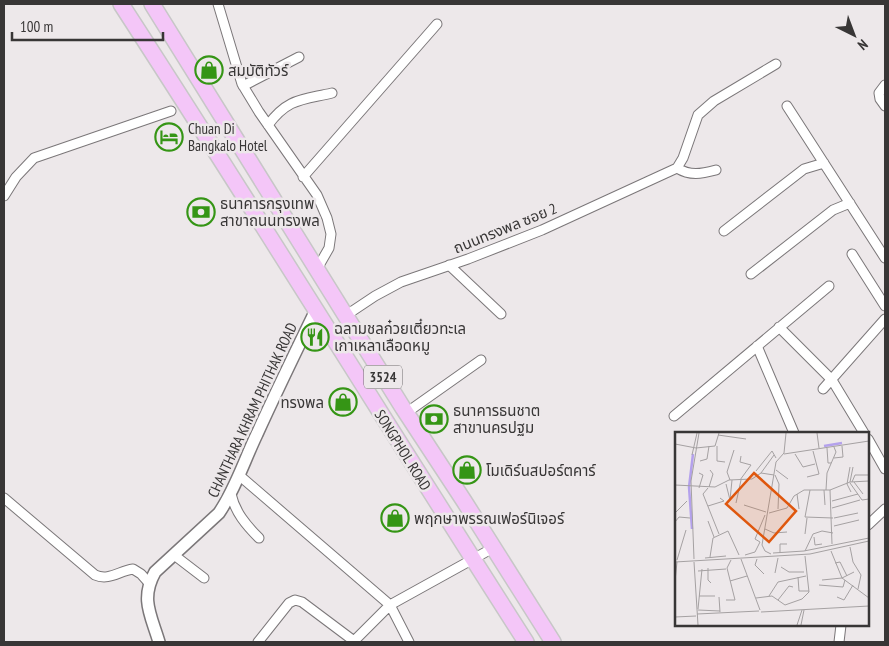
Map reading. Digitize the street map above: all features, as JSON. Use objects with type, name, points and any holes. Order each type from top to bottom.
[{"type":"highway","name":"SONGPHOL ROAD","points":[[121,4],[526,642]]},
{"type":"highway","name":"SONGPHOL ROAD","points":[[152,4],[406,413],[553,642]]},
{"type":"highway","points":[[197,123],[216,109]]},
{"type":"street","points":[[218,4],[244,86],[268,125],[317,195],[327,218],[331,234],[328,248],[317,269]]},
{"type":"street","points":[[303,177],[437,24]]},
{"type":"street","points":[[244,86],[299,57]]},
{"type":"street","points":[[716,170],[693,174],[677,168],[683,158],[698,115],[714,101],[776,64]]},
{"type":"street","points":[[885,85],[879,93],[880,99],[885,106]]},
{"type":"street","points":[[268,125],[276,113],[287,105],[298,100],[332,94]]},
{"type":"street","points":[[787,106],[885,258]]},
{"type":"street","points":[[4,196],[16,177],[34,158],[171,110]]},
{"type":"street","points":[[724,232],[804,169],[824,163]]},
{"type":"street","name":"ถนนทรงพล ซอย 2","points":[[346,316],[375,296],[401,282],[542,230],[677,168]]},
{"type":"street","points":[[751,274],[834,210],[850,203]]},
{"type":"street","points":[[852,254],[885,306]]},
{"type":"street","points":[[449,265],[501,314]]},
{"type":"street","points":[[674,416],[829,286]]},
{"type":"street","name":"CHANTHARA KHRAM PHITHAK ROAD","points":[[149,583],[155,572],[219,513],[231,494],[256,434],[316,310]]},
{"type":"street","points":[[823,389],[885,319]]},
{"type":"street","points":[[779,327],[832,380],[863,432]]},
{"type":"street","points":[[757,346],[793,432]]},
{"type":"street","points":[[406,413],[481,360]]},
{"type":"street","points":[[869,441],[885,469]]},
{"type":"street","points":[[240,476],[390,605],[409,642]]},
{"type":"street","points":[[231,494],[245,524],[259,538]]},
{"type":"street","points":[[4,498],[95,575],[101,578],[108,578],[133,569],[141,574],[149,583],[146,597],[159,642]]},
{"type":"street","points":[[869,524],[885,509]]},
{"type":"street","points":[[258,642],[289,603],[295,600],[302,602],[354,642],[390,605],[493,548]]},
{"type":"street","points":[[174,554],[204,578]]},
{"type":"street","points":[[839,642],[842,626]]},
{"type":"place","name":"สมบัติทัวร์","points":[[209,70]]},
{"type":"place","name":"Chuan Di Bangkalo Hotel","points":[[169,137]]},
{"type":"place","name":"ธนาคารกรุงเทพ สาขาถนนทรงพล","points":[[201,212]]},
{"type":"place","name":"ฉลามชลก๋วยเตี๋ยวทะเล เกาเหลาเลือดหมู","points":[[315,337]]},
{"type":"place","name":"ทรงพล","points":[[343,402]]},
{"type":"place","name":"ธนาคารธนชาต สาขานครปฐม","points":[[434,419]]},
{"type":"place","name":"โมเดิร์นสปอร์ตคาร์","points":[[467,470]]},
{"type":"place","name":"พฤกษาพรรณเฟอร์นิเจอร์","points":[[395,518]]}]
